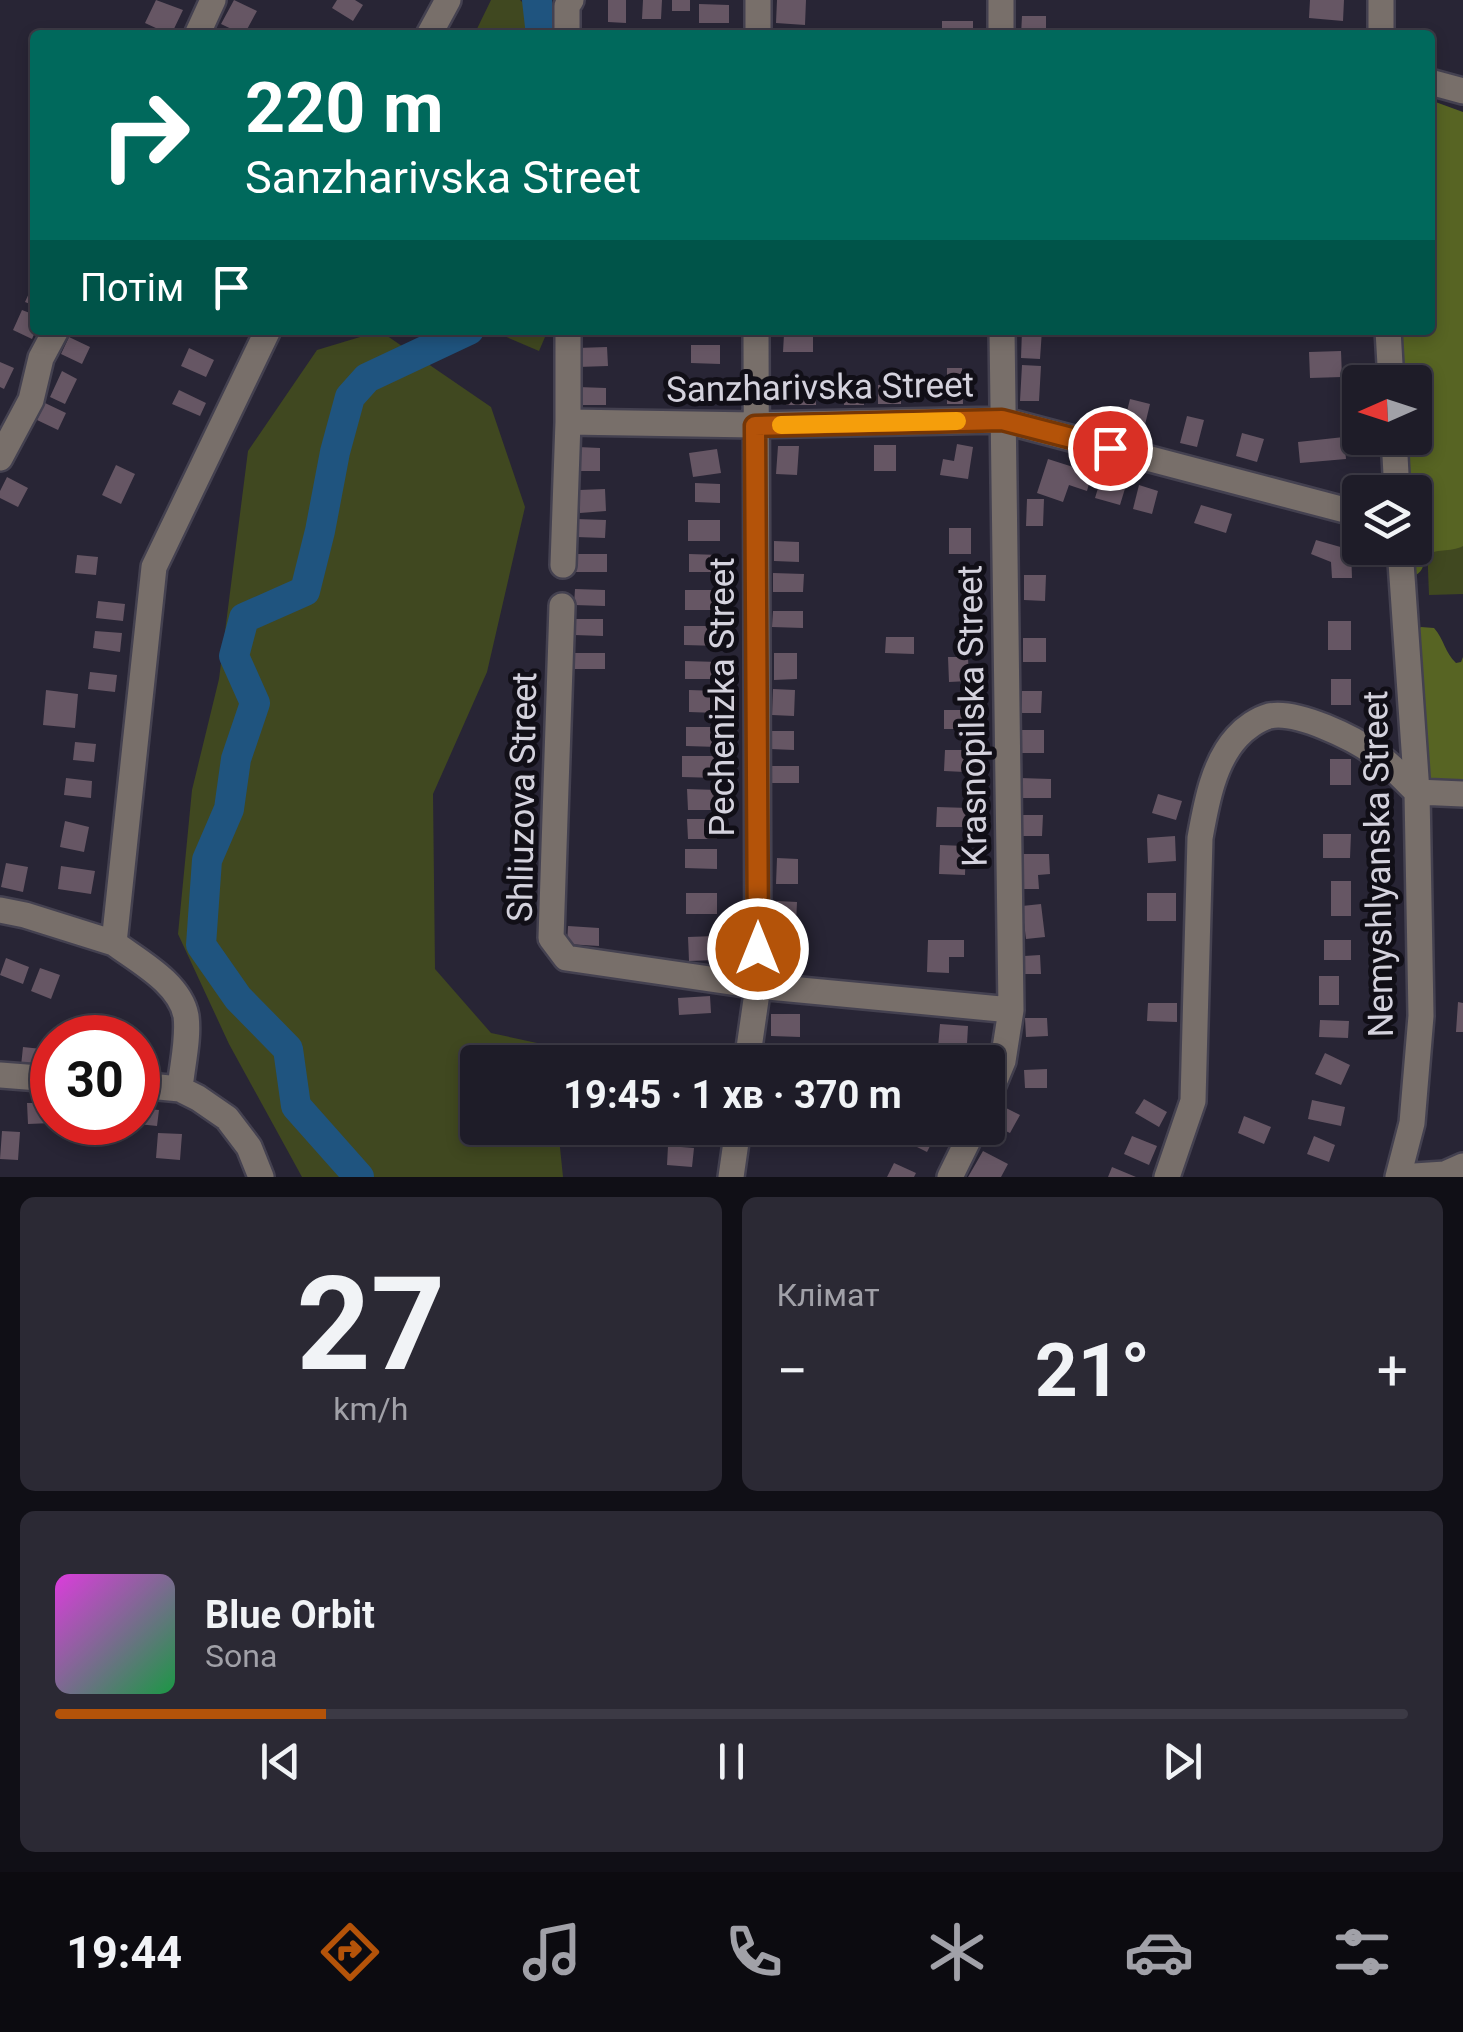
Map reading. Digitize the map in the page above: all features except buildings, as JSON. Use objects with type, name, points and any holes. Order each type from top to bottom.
[{"type":"street","points":[[198,30],[213,0]]},
{"type":"street","points":[[432,30],[448,0]]},
{"type":"street","points":[[568,30],[570,0]]},
{"type":"street","points":[[758,0],[758,30]]},
{"type":"street","points":[[1000,0],[1001,30]]},
{"type":"street","points":[[1381,0],[1381,30]]},
{"type":"street","points":[[1435,83],[1463,91]]},
{"type":"street","points":[[0,458],[31,400],[41,358],[53,335]]},
{"type":"street","points":[[114,943],[154,566],[266,335]]},
{"type":"street","points":[[563,565],[568,335]]},
{"type":"street","name":"Pechenizka Street","points":[[750,1045],[758,986],[756,335]]},
{"type":"street","name":"Krasnopilska Street","points":[[1002,335],[1011,1010],[1005,1048]]},
{"type":"street","points":[[1388,335],[1389,365]]},
{"type":"street","name":"Sanzharivska Street","points":[[568,422],[755,426],[1002,420],[1342,509]]},
{"type":"street","name":"Nemyshlyanska Street","points":[[1399,1177],[1412,1123],[1421,1016],[1417,792],[1401,565]]},
{"type":"street","name":"Shliuzova Street","points":[[562,606],[551,938],[566,958],[758,986],[1011,1010]]},
{"type":"street","points":[[1167,1177],[1193,1101],[1200,838],[1218,768],[1236,738],[1270,716],[1290,715],[1378,755],[1417,792],[1463,794]]},
{"type":"street","points":[[0,910],[114,943],[172,988],[186,1016],[180,1089]]},
{"type":"street","points":[[0,1074],[30,1077]]},
{"type":"street","points":[[160,1088],[180,1089],[228,1118],[249,1146],[260,1177]]},
{"type":"street","points":[[731,1177],[736,1145]]},
{"type":"street","points":[[950,1177],[966,1145]]},
{"type":"street","points":[[1399,1177],[1445,1174],[1463,1166]]},
{"type":"green space","points":[[491,0],[520,0],[551,30],[476,30]]},
{"type":"green space","points":[[1435,102],[1463,112],[1463,546],[1432,553],[1432,475],[1396,475],[1395,455],[1432,455],[1432,365],[1390,365],[1388,335],[1435,335]]},
{"type":"green space","points":[[367,335],[386,335],[491,407],[525,507],[487,672],[433,794],[435,969],[491,1033],[546,1045],[460,1045],[460,1145],[560,1145],[563,1177],[302,1177],[229,1044],[178,934],[192,790],[219,679],[248,451],[317,350]]},
{"type":"green space","points":[[502,335],[546,335],[539,351]]},
{"type":"green space","points":[[1463,543],[1463,594],[1429,595],[1432,544]]},
{"type":"green space","points":[[1407,565],[1423,565],[1420,572],[1412,577]]},
{"type":"green space","points":[[1421,627],[1434,628],[1456,663],[1463,657],[1463,794],[1417,792],[1406,638]]},
{"type":"waterway","points":[[537,0],[540,30]]},
{"type":"waterway","points":[[359,1177],[296,1106],[288,1049],[238,998],[201,945],[207,860],[229,809],[236,759],[255,703],[234,656],[244,618],[305,591],[350,397],[367,378],[458,335]]},
{"type":"slow traffic","points":[[781,425],[957,421]]},
{"type":"route","points":[[758,949],[755,426],[1002,420],[1110,448]]}]
